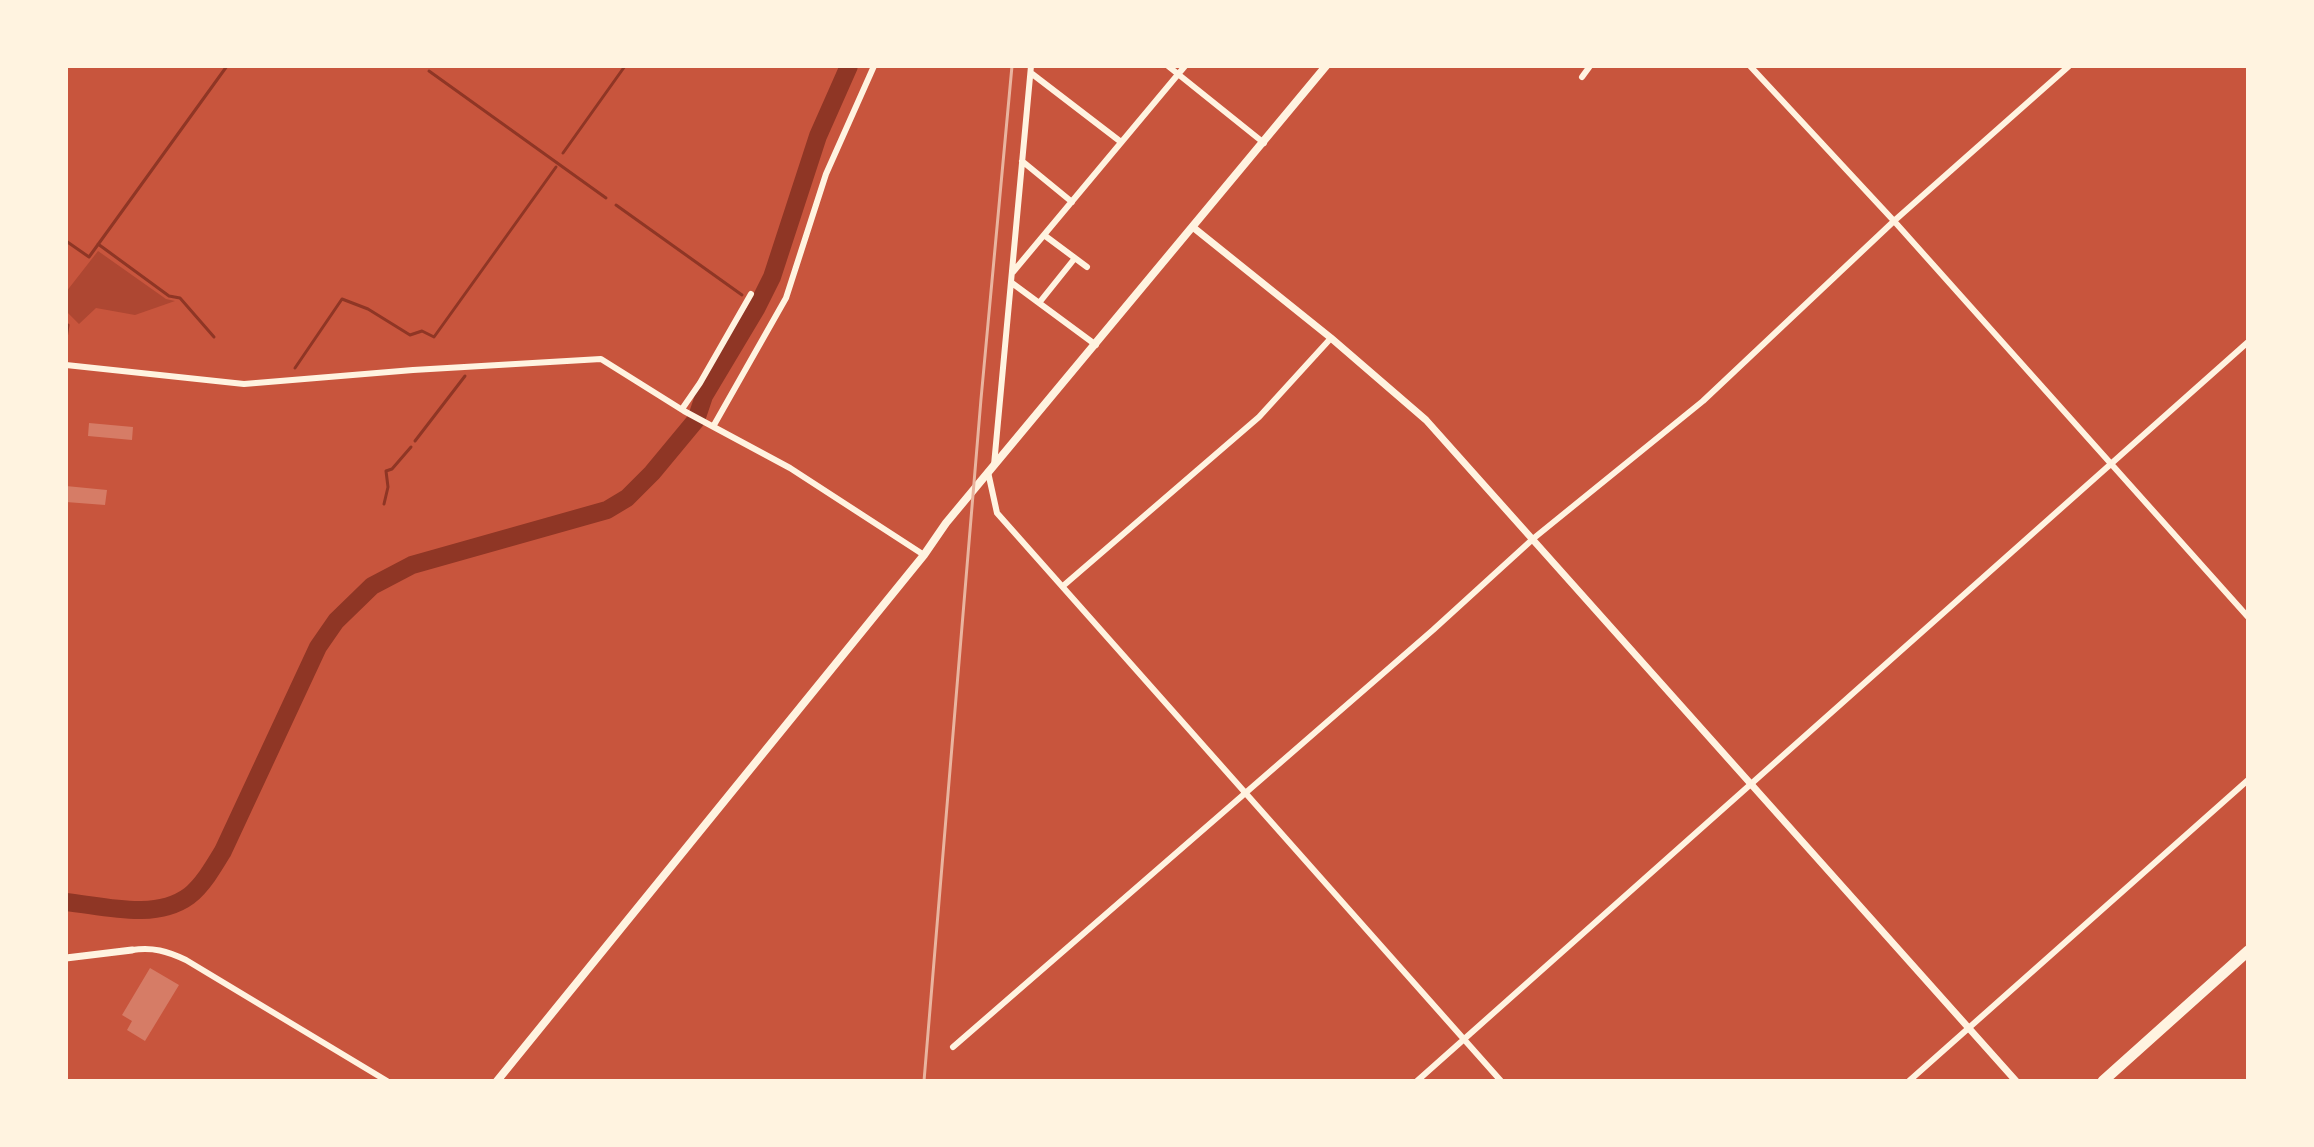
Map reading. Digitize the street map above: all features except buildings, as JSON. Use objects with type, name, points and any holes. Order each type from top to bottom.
[{"type":"highway","points":[[2103,1081],[2248,951]]},
{"type":"main road","points":[[497,1081],[924,555],[946,523],[1326,66]]},
{"type":"street","points":[[714,425],[786,298],[826,174],[874,66]]},
{"type":"street","points":[[1168,66],[1264,143]]},
{"type":"street","points":[[1013,272],[1185,66]]},
{"type":"street","points":[[1582,77],[1590,66]]},
{"type":"street","points":[[1750,66],[1894,221],[2248,617]]},
{"type":"street","points":[[953,1047],[1433,630],[1534,538],[1703,401],[1894,221],[2069,66]]},
{"type":"street","points":[[1031,70],[1121,142]]},
{"type":"street","points":[[1031,70],[991,469],[997,513],[1501,1081]]},
{"type":"street","points":[[1022,161],[1072,202]]},
{"type":"street","points":[[1194,228],[1331,338],[1426,420],[2016,1081]]},
{"type":"street","points":[[1044,235],[1087,267]]},
{"type":"street","points":[[1039,303],[1075,258]]},
{"type":"street","points":[[1012,283],[1096,345]]},
{"type":"street","points":[[683,410],[751,294]]},
{"type":"street","points":[[1063,586],[1259,417],[1331,338]]},
{"type":"street","points":[[1417,1081],[2248,342]]},
{"type":"street","points":[[66,365],[244,384],[387,371],[601,359],[683,410],[790,468],[924,555]]},
{"type":"street","points":[[1909,1081],[2248,780]]},
{"type":"street","points":[[66,958],[160,949],[186,960],[387,1081]]},
{"type":"shaded area","points":[[98,251],[166,299],[175,301],[135,315],[96,308],[79,324],[66,311],[66,292]]},
{"type":"waterway","points":[[66,241],[89,257],[227,66]]},
{"type":"waterway","points":[[563,153],[625,66]]},
{"type":"waterway","points":[[66,902],[145,910],[176,904],[194,892],[223,851],[318,647],[336,621],[372,586],[412,565],[607,510],[627,498],[652,473],[696,420],[704,396],[772,277],[818,136],[849,66]]},
{"type":"waterway","points":[[429,71],[606,198]]},
{"type":"waterway","points":[[295,368],[342,299],[368,309],[410,335],[422,331],[434,337],[556,167]]},
{"type":"waterway","points":[[616,205],[742,295]]},
{"type":"waterway","points":[[98,244],[169,296],[180,298],[214,337]]},
{"type":"waterway","points":[[66,339],[68,325]]},
{"type":"waterway","points":[[415,441],[465,376]]},
{"type":"waterway","points":[[384,504],[388,487],[386,471],[392,469],[411,447]]},
{"type":"railway","points":[[924,1081],[1012,66]]}]
